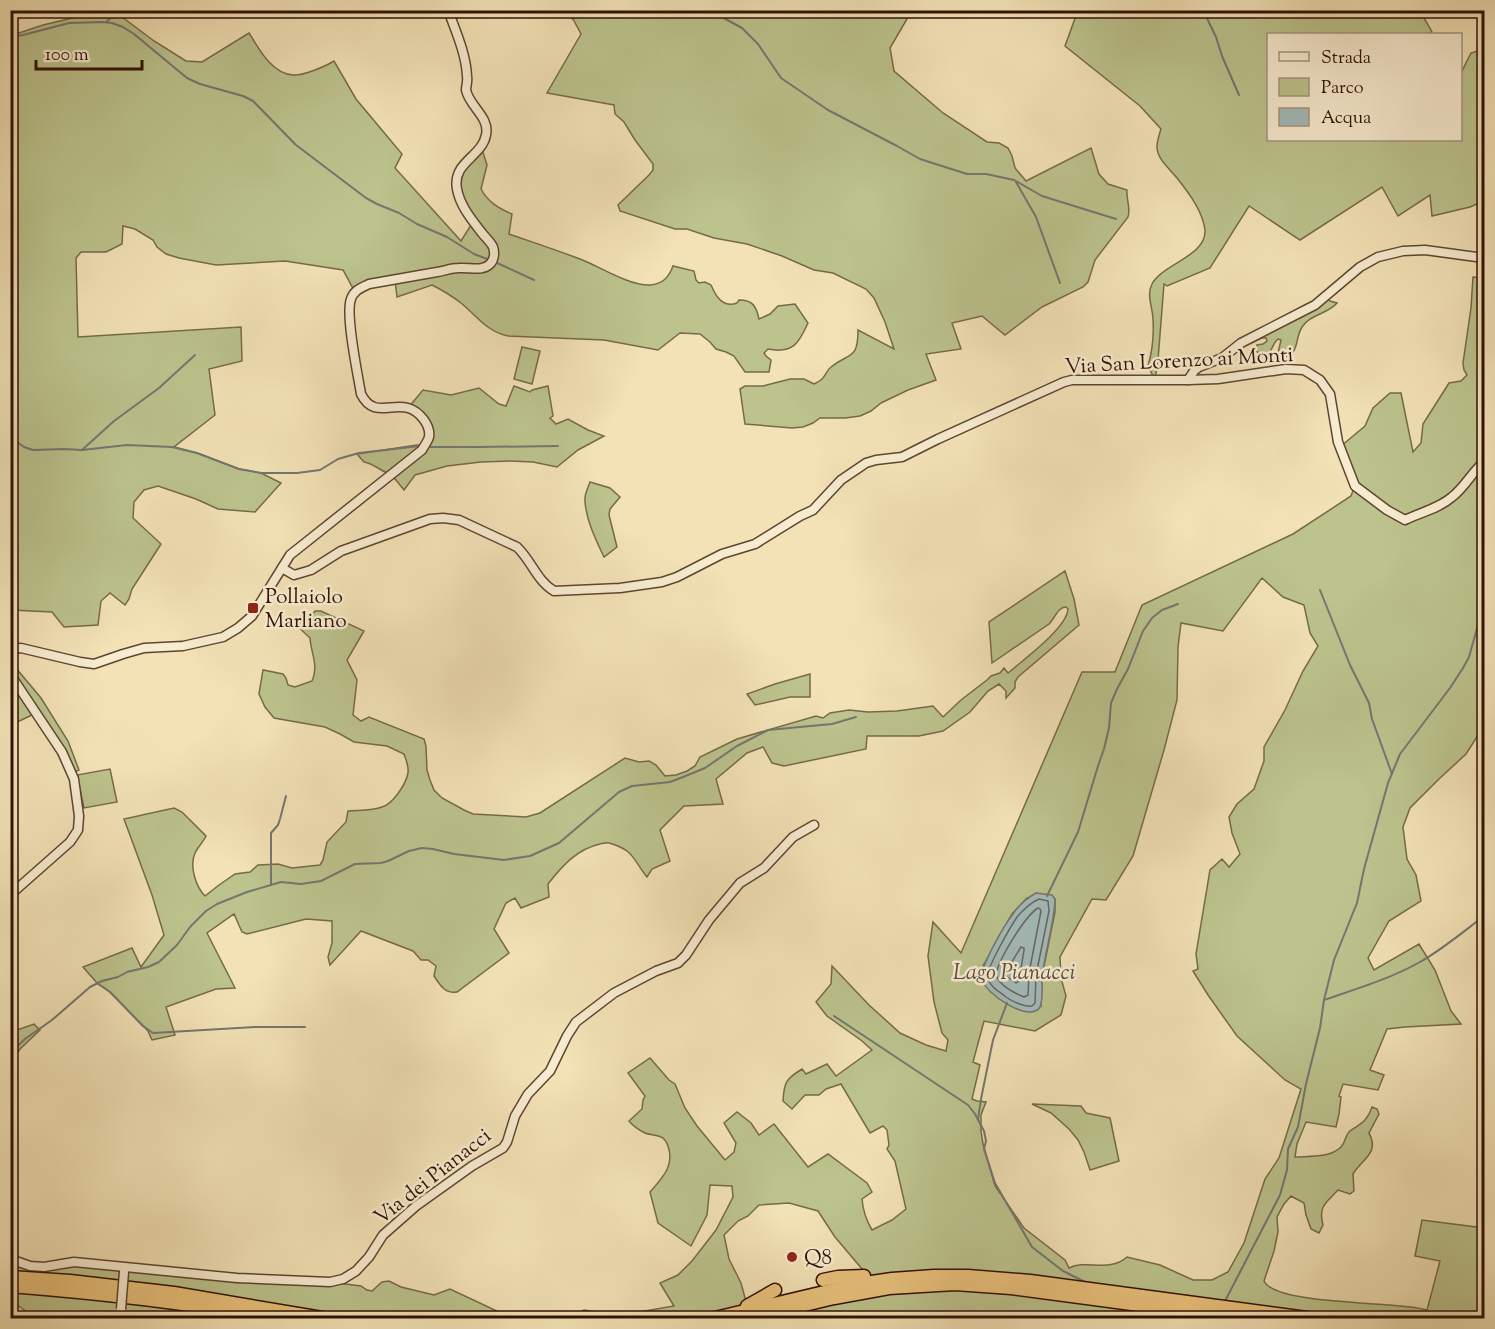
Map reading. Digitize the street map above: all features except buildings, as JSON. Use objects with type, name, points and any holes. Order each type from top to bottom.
[{"type":"highway","points":[[823,1280],[929,1270],[951,1275]]},
{"type":"highway","points":[[720,1317],[858,1284],[901,1278],[951,1275],[1030,1281],[1307,1318]]},
{"type":"highway","points":[[10,1276],[174,1293],[322,1318]]},
{"type":"highway","points":[[750,1318],[834,1298],[889,1288],[955,1284],[1011,1288],[1237,1318]]},
{"type":"highway","points":[[10,1286],[93,1292],[271,1318]]},
{"type":"highway","points":[[720,1317],[775,1290]]},
{"type":"street","points":[[10,649],[21,648],[94,664],[144,648],[183,646],[223,637],[252,616],[290,555],[422,450],[429,437],[428,428],[422,417],[408,408],[379,409],[365,401],[361,394],[349,307],[355,292],[369,284],[454,268],[478,269],[488,266],[494,258],[493,246],[461,203],[457,190],[458,172],[481,146],[487,134],[481,114],[466,91],[467,76],[463,54],[448,10]]},
{"type":"street","points":[[1188,380],[1199,367],[1222,358],[1241,343],[1315,305],[1360,267],[1378,257],[1403,251],[1425,250],[1485,258]]},
{"type":"street","name":"Via San Lorenzo ai Monti","points":[[282,568],[294,575],[305,573],[341,551],[430,519],[442,518],[459,520],[517,547],[525,554],[548,587],[554,591],[620,588],[662,582],[677,577],[722,554],[755,544],[813,510],[841,480],[866,463],[902,457],[1072,380],[1218,379],[1286,369],[1304,370],[1320,380],[1330,394],[1334,429],[1355,486],[1387,510],[1405,520],[1439,507],[1453,497],[1476,469],[1485,462]]},
{"type":"street","points":[[10,674],[62,752],[74,779],[79,816],[78,830],[70,842],[10,895]]},
{"type":"street","name":"Via dei Pianacci","points":[[10,1256],[30,1266],[44,1267],[74,1262],[124,1269],[237,1278],[330,1282],[343,1279],[356,1271],[369,1257],[383,1235],[416,1206],[472,1166],[503,1148],[519,1109],[528,1094],[550,1071],[576,1022],[614,993],[656,971],[678,963],[686,956],[709,920],[740,883],[764,868],[793,837],[814,825]]},
{"type":"street","points":[[120,1314],[124,1269]]},
{"type":"green space","points":[[102,11],[114,11],[154,41],[186,61],[202,62],[249,33],[267,60],[285,74],[302,74],[334,61],[356,99],[402,154],[395,168],[461,241],[473,222],[456,179],[481,146],[487,165],[481,189],[494,204],[512,214],[509,234],[642,284],[650,285],[662,281],[673,266],[694,271],[696,280],[699,283],[705,282],[711,285],[724,303],[732,304],[744,300],[751,303],[759,319],[770,314],[778,306],[795,304],[808,323],[794,345],[784,350],[768,349],[764,353],[771,360],[769,372],[745,372],[734,356],[716,349],[700,334],[680,333],[658,350],[604,340],[508,336],[488,327],[458,300],[432,285],[397,297],[395,280],[355,292],[343,270],[285,261],[216,265],[179,258],[166,254],[157,247],[153,240],[135,229],[123,226],[122,244],[106,252],[81,252],[76,258],[78,337],[241,327],[242,361],[209,369],[215,415],[174,447],[239,469],[261,473],[281,483],[255,512],[218,509],[158,486],[144,490],[134,502],[133,518],[161,544],[132,589],[125,605],[110,593],[101,601],[98,625],[64,627],[52,612],[11,610],[10,36],[43,25]]},
{"type":"green space","points":[[559,11],[902,11],[907,19],[890,48],[894,71],[943,113],[987,142],[999,143],[1008,148],[1015,168],[1026,181],[1091,148],[1099,174],[1108,184],[1127,190],[1128,217],[1095,260],[1088,282],[1083,287],[1042,307],[1005,335],[982,316],[952,323],[961,349],[926,354],[936,380],[908,390],[860,416],[820,418],[803,427],[792,428],[745,424],[740,389],[745,386],[763,386],[790,379],[804,379],[814,384],[822,379],[831,367],[852,354],[858,340],[858,330],[894,349],[885,322],[874,298],[866,289],[833,273],[814,270],[747,244],[714,238],[687,229],[675,229],[620,211],[618,205],[649,175],[653,170],[653,164],[624,122],[615,114],[614,105],[547,93],[581,34],[573,19]]},
{"type":"green space","points":[[1076,11],[1420,11],[1432,32],[1267,33],[1267,141],[1462,141],[1462,71],[1471,53],[1484,49],[1484,201],[1470,207],[1432,216],[1430,195],[1398,216],[1382,187],[1300,240],[1249,206],[1210,268],[1167,286],[1164,284],[1155,380],[1148,366],[1153,331],[1150,288],[1157,277],[1199,247],[1204,239],[1204,223],[1190,196],[1159,156],[1157,145],[1161,129],[1140,106],[1065,46]]},
{"type":"green space","points":[[1473,277],[1484,278],[1484,726],[1466,754],[1410,808],[1403,827],[1407,859],[1416,875],[1421,901],[1389,921],[1368,958],[1374,970],[1419,944],[1435,970],[1451,1011],[1461,1024],[1387,1029],[1370,1070],[1384,1075],[1378,1090],[1343,1084],[1339,1096],[1341,1097],[1336,1127],[1306,1122],[1297,1144],[1295,1157],[1320,1156],[1336,1151],[1343,1145],[1348,1133],[1366,1119],[1372,1107],[1377,1109],[1379,1114],[1369,1133],[1372,1140],[1371,1151],[1353,1174],[1354,1191],[1350,1194],[1338,1190],[1327,1202],[1322,1209],[1323,1225],[1319,1233],[1311,1229],[1304,1203],[1291,1196],[1284,1204],[1277,1217],[1278,1232],[1264,1281],[1273,1289],[1290,1295],[1427,1310],[1440,1261],[1415,1256],[1422,1220],[1484,1228],[1484,1318],[1307,1318],[929,1271],[868,1276],[835,1237],[818,1211],[789,1203],[759,1205],[724,1235],[729,1259],[741,1283],[747,1305],[715,1318],[322,1318],[11,1277],[10,1256],[30,1266],[74,1262],[330,1282],[361,1286],[372,1291],[382,1282],[389,1281],[401,1287],[434,1295],[450,1289],[501,1313],[574,1315],[584,1310],[603,1313],[639,1312],[674,1306],[660,1283],[678,1275],[716,1230],[733,1197],[732,1186],[710,1185],[707,1215],[691,1246],[658,1223],[650,1192],[669,1166],[668,1145],[663,1138],[645,1133],[629,1121],[642,1109],[645,1096],[628,1073],[650,1058],[675,1084],[685,1108],[725,1160],[734,1152],[736,1143],[724,1123],[737,1112],[751,1123],[759,1135],[774,1124],[808,1167],[828,1154],[867,1183],[872,1192],[862,1199],[865,1215],[872,1230],[892,1220],[906,1209],[895,1161],[887,1149],[889,1145],[887,1130],[883,1126],[870,1133],[841,1084],[826,1089],[819,1095],[805,1095],[792,1109],[783,1101],[787,1082],[802,1069],[806,1074],[827,1064],[836,1076],[872,1050],[827,1016],[816,1002],[831,984],[832,966],[869,1005],[900,1033],[946,1051],[948,1040],[942,1033],[934,1002],[928,956],[933,922],[961,953],[1082,672],[1115,672],[1142,605],[1293,534],[1351,496],[1355,485],[1340,447],[1365,426],[1373,408],[1390,393],[1401,393],[1413,452],[1421,443],[1423,424],[1449,383],[1461,381],[1467,375],[1463,363]],"holes":[[[1262,578],[1283,597],[1304,605],[1310,633],[1318,646],[1264,747],[1264,761],[1254,789],[1237,804],[1229,817],[1240,854],[1229,867],[1222,859],[1210,870],[1196,954],[1198,969],[1193,971],[1237,1036],[1285,1080],[1301,1089],[1279,1158],[1265,1179],[1244,1243],[1228,1272],[1212,1280],[1193,1280],[1160,1265],[1127,1257],[1113,1264],[1069,1268],[1065,1260],[1024,1228],[995,1186],[981,1131],[981,1115],[986,1102],[972,1099],[980,1065],[973,1062],[984,1021],[1035,1031],[1061,1015],[1066,996],[1061,978],[1060,957],[1092,899],[1106,900],[1133,856],[1177,700],[1181,623],[1223,631]],[[1027,898],[1055,899],[1055,912],[1042,976],[1041,1006],[983,966],[1012,914]]]},
{"type":"green space","points":[[1325,296],[1337,303],[1305,323],[1299,332],[1294,351],[1286,357],[1279,359],[1277,357],[1281,340],[1276,341],[1266,357],[1260,356],[1256,350],[1257,345],[1267,341],[1266,338],[1249,344],[1243,342]]},
{"type":"green space","points":[[522,347],[540,351],[532,384],[514,379]]},
{"type":"green space","points":[[514,386],[530,392],[548,386],[553,416],[550,418],[556,424],[568,419],[604,436],[578,450],[557,467],[533,462],[511,461],[447,466],[415,475],[404,490],[391,474],[364,462],[357,454],[417,445],[424,446],[428,428],[408,408],[423,390],[451,395],[479,388],[499,404],[506,406]]},
{"type":"green space","points":[[590,482],[610,488],[620,497],[610,509],[609,515],[617,547],[604,557],[587,515],[585,496]]},
{"type":"green space","points":[[1065,571],[1079,625],[1018,677],[1015,688],[1006,698],[1006,691],[999,684],[988,691],[970,712],[943,731],[919,736],[867,736],[866,749],[784,766],[772,763],[763,747],[747,753],[716,779],[723,804],[684,806],[660,830],[670,861],[652,869],[647,877],[627,851],[613,844],[604,843],[584,850],[565,865],[548,884],[549,897],[521,908],[515,898],[506,903],[494,929],[509,953],[457,992],[449,992],[441,986],[434,976],[436,966],[428,960],[421,960],[413,951],[361,931],[330,965],[328,957],[332,943],[332,921],[306,919],[247,934],[242,932],[234,914],[207,933],[235,988],[216,989],[166,1007],[175,1035],[152,1040],[148,1031],[83,967],[132,948],[141,967],[164,935],[124,819],[174,808],[182,812],[206,836],[193,858],[196,882],[205,896],[235,874],[250,872],[258,865],[278,864],[292,868],[320,865],[327,842],[346,822],[348,811],[382,807],[395,798],[402,788],[408,770],[404,754],[387,746],[354,742],[325,727],[274,718],[265,707],[259,694],[263,670],[283,674],[288,685],[295,687],[312,681],[315,665],[310,638],[293,622],[307,621],[315,611],[321,611],[364,631],[347,660],[357,680],[353,715],[361,721],[369,717],[424,739],[430,780],[434,790],[442,798],[473,814],[526,817],[540,813],[625,758],[639,762],[649,761],[656,765],[665,776],[676,775],[695,766],[700,757],[737,739],[816,716],[823,718],[830,713],[849,710],[897,711],[933,706],[943,717],[991,676],[1000,673],[1004,668],[1008,673],[1053,634],[1066,617],[1068,609],[1066,607],[1059,611],[1049,624],[992,663],[989,622]]},
{"type":"green space","points":[[10,661],[41,698],[68,741],[79,770],[71,773],[36,713],[11,725]]},
{"type":"green space","points":[[810,674],[810,697],[790,697],[755,705],[747,694],[775,684]]},
{"type":"green space","points":[[110,769],[117,802],[84,808],[77,775]]},
{"type":"green space","points":[[34,1024],[40,1030],[20,1049],[11,1063],[11,1032]]},
{"type":"green space","points":[[1032,1104],[1081,1106],[1086,1113],[1110,1118],[1119,1161],[1090,1170],[1078,1140],[1069,1129],[1051,1113]]},
{"type":"green space","points":[[955,1284],[1237,1318],[751,1318],[834,1298]]},
{"type":"green space","points":[[11,1286],[271,1318],[36,1318],[17,1305],[11,1312]]},
{"type":"water","name":"Lago Pianacci","points":[[1036,893],[1052,895],[1055,899],[1043,970],[1041,1004],[1035,1011],[1027,1012],[1008,1005],[990,992],[982,979],[982,973],[993,946],[1009,919],[1026,899]]},
{"type":"waterway","points":[[106,22],[120,10]]},
{"type":"waterway","points":[[709,10],[742,28],[758,44],[781,78],[828,110],[920,159],[967,174],[986,174],[1014,180],[1042,196],[1116,219]]},
{"type":"waterway","points":[[1203,10],[1239,95]]},
{"type":"waterway","points":[[10,37],[69,23],[102,22],[123,27],[187,78],[253,101],[296,145],[366,198],[490,260]]},
{"type":"waterway","points":[[1016,182],[1036,217],[1060,283]]},
{"type":"waterway","points":[[495,262],[534,280]]},
{"type":"waterway","points":[[82,450],[114,421],[159,388],[195,355]]},
{"type":"waterway","points":[[10,437],[24,447],[33,450],[82,450],[127,445],[172,447],[197,453],[239,469],[261,473],[297,473],[320,470],[338,459],[359,453],[420,446]]},
{"type":"waterway","points":[[426,447],[558,446]]},
{"type":"waterway","points":[[1320,590],[1350,665],[1369,703],[1372,719],[1392,774]]},
{"type":"waterway","points":[[1224,1303],[1280,1195],[1287,1170],[1288,1149],[1298,1127],[1334,960],[1357,903],[1388,783],[1400,754],[1450,688],[1469,657],[1484,603]]},
{"type":"waterway","points":[[1047,896],[1078,832],[1104,749],[1111,703],[1143,631],[1152,618],[1162,610],[1178,604]]},
{"type":"waterway","points":[[10,1053],[90,987],[159,962],[206,911],[247,892],[281,882],[301,884],[321,881],[355,864],[381,863],[422,848],[504,860],[530,856],[559,843],[619,792],[632,786],[670,782],[705,768],[737,746],[768,730],[832,724],[856,717]]},
{"type":"waterway","points":[[271,885],[271,833],[278,825],[286,796]]},
{"type":"waterway","points":[[1324,1000],[1409,968],[1437,952],[1484,916]]},
{"type":"waterway","points":[[97,983],[110,992],[143,1026],[153,1033],[255,1027],[305,1027]]},
{"type":"waterway","points":[[978,1119],[993,1040],[1007,1003]]},
{"type":"waterway","points":[[834,1016],[968,1105],[984,1131],[986,1141],[984,1149],[995,1183],[1032,1247],[1063,1271],[1087,1283]]},
{"type":"waterway","points":[[1131,1309],[1146,1318]]},
{"type":"place","name":"Pollaiolo Marliano","points":[[253,608]]},
{"type":"place","name":"Q8","points":[[792,1257]]}]
